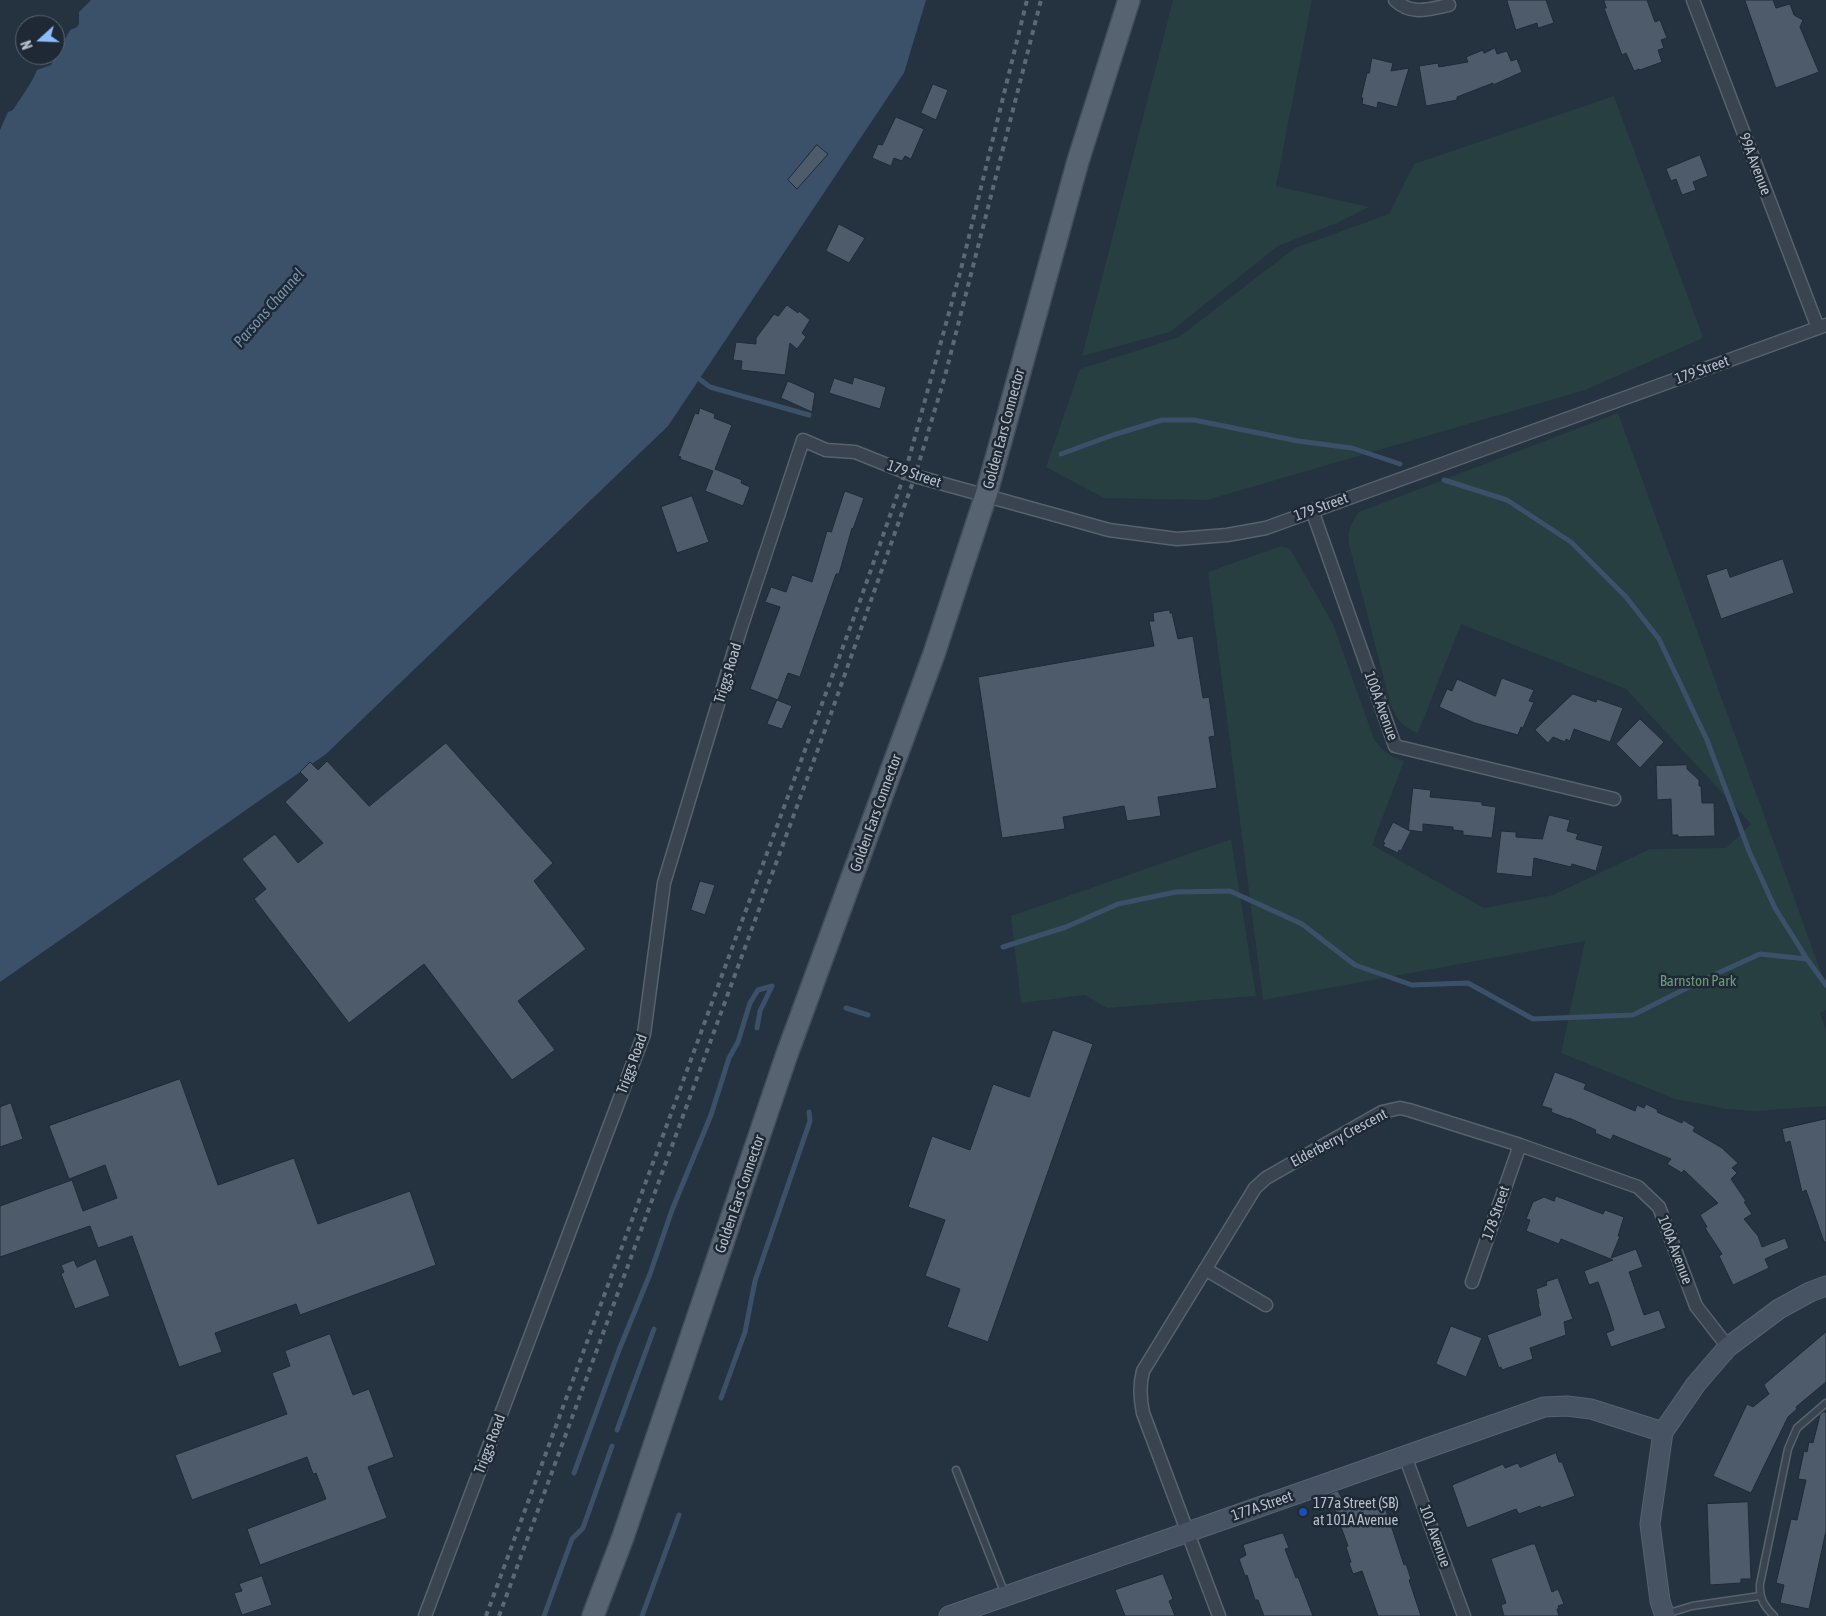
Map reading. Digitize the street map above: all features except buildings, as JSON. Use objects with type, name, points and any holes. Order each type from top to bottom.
[{"type":"main road","name":"Golden Ears Connector","points":[[593,1616],[622,1537],[787,1054],[934,654],[986,495],[1078,161],[1129,0]]},
{"type":"street","points":[[1395,0],[1405,8],[1421,11],[1449,5]]},
{"type":"street","name":"99A Avenue","points":[[1693,0],[1822,326]]},
{"type":"street","name":"179 Street","points":[[803,440],[826,450],[855,452],[905,473],[1109,530],[1177,540],[1227,535],[1266,528],[1822,326]]},
{"type":"street","name":"Triggs Road","points":[[425,1616],[644,1034],[664,883],[740,631],[803,440]]},
{"type":"street","name":"100A Avenue","points":[[1312,510],[1395,746],[1614,799]]},
{"type":"street","name":"Elderberry Crescent","points":[[1219,1616],[1143,1414],[1140,1379],[1147,1362],[1250,1195],[1261,1182],[1272,1174],[1382,1112],[1400,1108],[1520,1145]]},
{"type":"street","name":"100A Avenue","points":[[1520,1145],[1638,1186],[1659,1207],[1696,1306],[1728,1346]]},
{"type":"street","name":"178 Street","points":[[1472,1282],[1520,1145]]},
{"type":"street","points":[[1205,1269],[1266,1304]]},
{"type":"street","points":[[1665,1615],[1660,1601],[1650,1524],[1664,1432],[1696,1384],[1728,1346],[1779,1309],[1810,1292],[1826,1286]]},
{"type":"street","name":"177A Street","points":[[949,1616],[1544,1407],[1567,1406],[1591,1409],[1664,1432]]},
{"type":"street","name":"101 Avenue","points":[[1405,1456],[1464,1616]]},
{"type":"lane","points":[[1774,1616],[1761,1601],[1760,1584],[1788,1449],[1798,1428],[1826,1403]]},
{"type":"lane","points":[[956,1470],[1006,1596]]},
{"type":"lane","points":[[1665,1615],[1692,1606],[1760,1596]]},
{"type":"green space","points":[[1173,0],[1312,0],[1276,186],[1369,207],[1337,223],[1278,246],[1170,332],[1082,356]]},
{"type":"green space","points":[[1614,96],[1703,338],[1585,390],[1207,500],[1104,498],[1046,467],[1080,369],[1179,337],[1295,248],[1389,214],[1414,164]]},
{"type":"green space","name":"Barnston Park","points":[[1618,413],[1826,986],[1826,1010],[1820,1013],[1826,1030],[1826,1106],[1756,1111],[1727,1109],[1675,1099],[1561,1053],[1585,941],[1263,1000],[1208,572],[1281,546],[1288,548],[1292,552],[1333,624],[1374,739],[1387,753],[1404,761],[1372,845],[1484,908],[1553,895],[1650,849],[1726,848],[1751,824],[1626,689],[1461,624],[1418,733],[1402,723],[1391,706],[1349,544],[1350,527],[1359,512]]},
{"type":"green space","points":[[1231,839],[1256,996],[1107,1008],[1085,995],[1021,1003],[1011,916]]},
{"type":"water","name":"Parsons Channel","points":[[91,0],[926,0],[904,73],[668,426],[326,754],[0,982],[0,130],[8,112],[13,110],[37,70],[51,65],[65,65],[65,39],[70,30],[79,24],[79,12]]},
{"type":"waterway","points":[[694,375],[710,387],[809,415]]},
{"type":"waterway","points":[[1061,454],[1162,420],[1194,420],[1298,441],[1352,448],[1400,464]]},
{"type":"waterway","points":[[1444,480],[1507,500],[1571,542],[1626,597],[1659,639],[1707,740],[1749,851],[1775,908],[1826,985]]},
{"type":"waterway","points":[[1003,947],[1066,927],[1118,904],[1176,892],[1230,891],[1302,924],[1355,965],[1412,985],[1468,983],[1533,1019],[1633,1015],[1760,954],[1807,959]]},
{"type":"waterway","points":[[757,1028],[760,1011],[772,986]]},
{"type":"waterway","points":[[574,1473],[619,1350],[650,1274],[672,1210],[711,1115],[729,1058],[738,1042],[750,1003],[758,990],[772,986]]},
{"type":"waterway","points":[[846,1008],[868,1015]]},
{"type":"waterway","points":[[721,1398],[745,1332],[755,1281],[810,1121],[809,1112]]},
{"type":"waterway","points":[[617,1430],[654,1329]]},
{"type":"waterway","points":[[544,1616],[572,1539],[583,1528],[612,1446]]},
{"type":"waterway","points":[[642,1616],[679,1515]]},
{"type":"railway","points":[[486,1616],[861,598],[905,473],[961,269],[1027,0]]},
{"type":"railway","points":[[499,1616],[828,722],[915,476],[945,376],[1041,0]]},
{"type":"place","name":"177a Street (SB) at 101A Avenue","points":[[1303,1512]]}]
